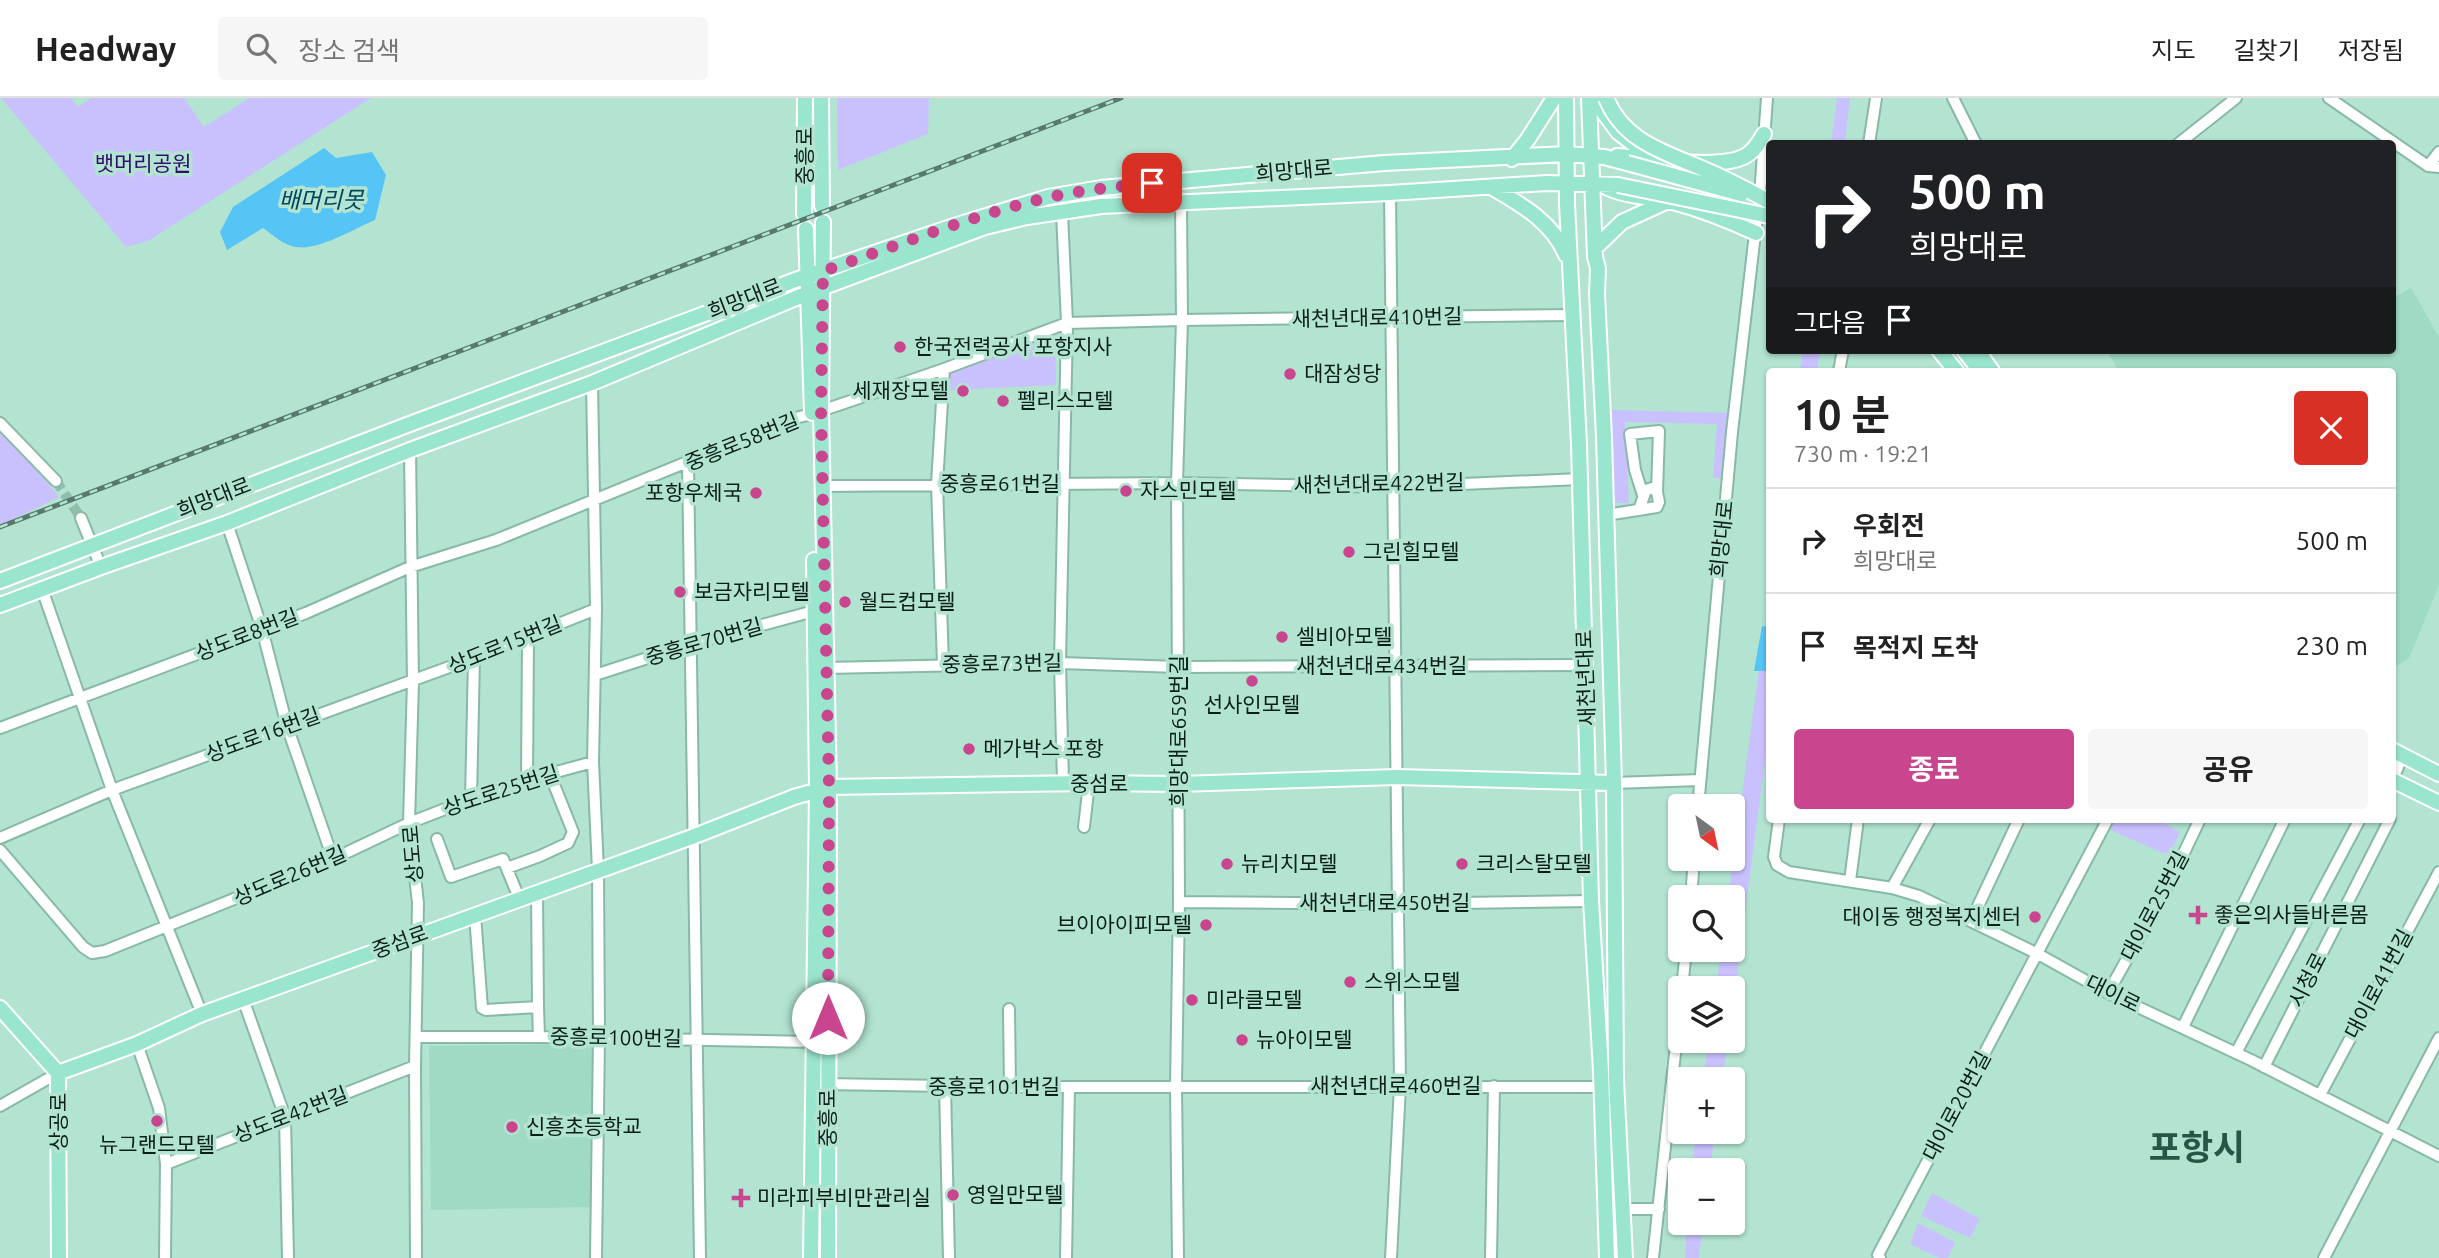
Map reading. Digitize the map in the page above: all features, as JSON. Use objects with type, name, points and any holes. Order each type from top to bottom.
[{"type":"main road","name":"중흥로","points":[[804,214],[805,98]]},
{"type":"main road","name":"중흥로","points":[[821,98],[822,206]]},
{"type":"main road","points":[[1512,159],[1554,98]]},
{"type":"main road","name":"새천년대로","points":[[1566,98],[1569,264],[1586,665],[1591,901],[1607,1258]]},
{"type":"main road","points":[[1591,98],[1618,132],[1655,159]]},
{"type":"main road","name":"새천년대로","points":[[1591,98],[1596,157],[1595,248],[1598,268],[1614,783],[1616,1087],[1625,1258]]},
{"type":"main road","points":[[1606,98],[1622,125],[1642,142],[1656,151],[1701,168],[1766,207]]},
{"type":"main road","points":[[1596,157],[1734,161],[1756,148],[1764,134]]},
{"type":"main road","name":"희망대로","points":[[0,581],[816,273],[1048,197],[1101,188],[1384,163],[1567,155],[1627,163],[1766,207]]},
{"type":"main road","name":"희망대로","points":[[0,605],[227,523],[410,450],[592,383],[808,293],[985,227],[1101,206],[1181,205],[1567,183],[1618,185],[1766,207]]},
{"type":"main road","points":[[1595,183],[1618,193],[1668,201],[1718,215],[1756,233]]},
{"type":"main road","points":[[1491,187],[1530,210],[1545,224],[1561,242],[1569,264]]},
{"type":"main road","points":[[1595,248],[1622,222],[1668,201]]},
{"type":"main road","name":"중흥로","points":[[823,222],[816,273],[808,293],[822,486],[825,668],[821,1084],[828,1258]]},
{"type":"main road","name":"중흥로","points":[[806,229],[816,273],[824,288],[817,413],[814,611],[823,788],[814,1042],[821,1084],[811,1258]]},
{"type":"main road","points":[[1942,354],[1954,368]]},
{"type":"main road","points":[[1967,354],[1978,368]]},
{"type":"main road","points":[[2398,753],[2439,774]]},
{"type":"main road","name":"중섬로","points":[[58,1073],[137,1044],[202,1014],[823,788],[1063,783],[1178,784],[1397,777],[1614,783]]},
{"type":"main road","points":[[2396,782],[2439,803]]},
{"type":"main road","name":"상공로","points":[[0,1008],[58,1073],[59,1258]]},
{"type":"street","points":[[1766,207],[1764,134],[1767,98]]},
{"type":"street","points":[[1870,140],[1876,98]]},
{"type":"street","points":[[1954,98],[1974,140]]},
{"type":"street","points":[[2183,140],[2236,98]]},
{"type":"street","points":[[2329,98],[2393,140]]},
{"type":"street","points":[[2396,142],[2434,167],[2439,152]]},
{"type":"street","points":[[1390,194],[1400,1086],[1391,1258]]},
{"type":"street","name":"희망대로659번길","points":[[1178,1258],[1176,1086],[1180,902],[1177,484],[1182,320],[1181,205]]},
{"type":"street","name":"희망대로","points":[[1700,780],[1731,446],[1756,233],[1766,207]]},
{"type":"street","points":[[1062,213],[1067,323],[1060,663],[1063,783]]},
{"type":"street","name":"새천년대로410번길","points":[[944,369],[1067,323],[1572,315]]},
{"type":"street","points":[[943,665],[937,484],[944,369]]},
{"type":"street","name":"중흥로58번길","points":[[410,567],[496,540],[795,418],[817,413],[944,369]]},
{"type":"street","points":[[592,383],[596,609],[593,762],[598,870],[596,1258]]},
{"type":"street","points":[[0,423],[56,481]]},
{"type":"street","points":[[1606,514],[1657,507],[1659,431],[1630,434],[1635,470],[1643,495]]},
{"type":"street","name":"상도로","points":[[410,450],[413,681],[409,823],[418,903],[416,1258]]},
{"type":"street","points":[[688,463],[700,1258]]},
{"type":"street","name":"새천년대로422번길","points":[[1177,484],[1394,487],[1580,479]]},
{"type":"street","name":"중흥로61번길","points":[[822,486],[1177,484]]},
{"type":"street","points":[[1639,510],[1646,490],[1652,488],[1657,492]]},
{"type":"street","points":[[81,518],[102,567]]},
{"type":"street","points":[[227,523],[262,629],[287,726],[333,859]]},
{"type":"street","name":"상도로8번길","points":[[0,729],[306,613],[410,567]]},
{"type":"street","points":[[42,589],[112,790],[202,1014]]},
{"type":"street","name":"상도로15번길","points":[[413,681],[596,609]]},
{"type":"street","name":"중흥로70번길","points":[[595,675],[691,644],[814,611]]},
{"type":"street","points":[[527,780],[528,636]]},
{"type":"street","points":[[471,799],[474,658]]},
{"type":"street","name":"중흥로73번길","points":[[825,668],[1060,663],[1179,667]]},
{"type":"street","name":"새천년대로434번길","points":[[1179,667],[1586,665]]},
{"type":"street","name":"상도로16번길","points":[[0,838],[112,790],[413,681]]},
{"type":"street","name":"상도로25번길","points":[[409,823],[527,780],[593,762]]},
{"type":"street","points":[[1614,783],[1700,780],[1699,794]]},
{"type":"street","points":[[1084,827],[1088,783]]},
{"type":"street","points":[[507,868],[568,843],[573,832],[555,787]]},
{"type":"street","name":"상도로26번길","points":[[0,850],[83,947],[92,953],[105,951],[333,859],[409,823]]},
{"type":"street","name":"대이로","points":[[1778,823],[1774,857],[1777,865],[1789,872],[1892,888],[1919,896],[2038,954],[2108,993],[2236,1053],[2439,1156]]},
{"type":"street","points":[[1850,881],[1857,823]]},
{"type":"street","points":[[1892,888],[1928,823]]},
{"type":"street","points":[[1970,921],[2017,823]]},
{"type":"street","name":"대이로20번길","points":[[1880,1258],[1878,1255],[2106,823]]},
{"type":"street","name":"대이로25번길","points":[[2108,993],[2172,878],[2198,823]]},
{"type":"street","points":[[2183,1027],[2283,823]]},
{"type":"street","name":"시청로","points":[[2236,1053],[2358,823]]},
{"type":"street","name":"시청로","points":[[2264,1067],[2388,823]]},
{"type":"street","points":[[438,839],[451,877],[503,859],[519,898]]},
{"type":"street","name":"대이로41번길","points":[[2320,1095],[2439,872]]},
{"type":"street","points":[[537,892],[538,1037]]},
{"type":"street","name":"새천년대로450번길","points":[[1180,902],[1398,904],[1591,901]]},
{"type":"street","points":[[475,915],[482,1008],[538,1007]]},
{"type":"street","points":[[243,999],[285,1117],[288,1258]]},
{"type":"street","points":[[1009,1009],[1010,1087]]},
{"type":"street","name":"중흥로100번길","points":[[417,1037],[814,1042]]},
{"type":"street","points":[[2324,1258],[2439,1038]]},
{"type":"street","points":[[137,1044],[159,1108],[166,1164],[165,1258]]},
{"type":"street","points":[[1653,1258],[1675,1053]]},
{"type":"street","name":"상도로42번길","points":[[166,1164],[415,1066]]},
{"type":"street","points":[[0,1106],[58,1073]]},
{"type":"street","name":"중흥로101번길","points":[[821,1084],[945,1087],[1176,1086]]},
{"type":"street","name":"새천년대로460번길","points":[[1176,1086],[1616,1087]]},
{"type":"street","points":[[1491,1258],[1494,1086]]},
{"type":"street","points":[[945,1087],[948,1258]]},
{"type":"street","points":[[1066,1258],[1069,1087]]},
{"type":"street","points":[[1623,1209],[1659,1209]]},
{"type":"shaded area","points":[[2411,288],[2439,337],[2439,585],[2409,658],[2396,666],[2396,368],[2117,368],[2108,354],[2396,354],[2396,296]]},
{"type":"shaded area","name":"신흥초등학교","points":[[593,1044],[595,1207],[431,1210],[429,1046]]},
{"type":"green space","name":"뱃머리공원","points":[[1,98],[71,98],[78,107],[91,98],[184,98],[204,127],[249,98],[371,98],[148,241],[126,247]]},
{"type":"green space","points":[[837,98],[929,98],[928,134],[838,170]]},
{"type":"green space","points":[[1837,98],[1850,98],[1845,140],[1831,140]]},
{"type":"green space","points":[[1055,331],[1056,385],[950,390],[948,373]]},
{"type":"green space","points":[[1802,354],[1819,354],[1817,368],[1800,368]]},
{"type":"green space","points":[[1611,410],[1731,413],[1724,478],[1713,478],[1717,424],[1625,422],[1629,503],[1613,503]]},
{"type":"green space","points":[[0,424],[59,497],[0,526]]},
{"type":"green space","points":[[1766,618],[1766,753],[1745,913],[1745,885],[1730,885],[1732,872],[1745,872],[1745,794],[1742,794]]},
{"type":"green space","points":[[2114,823],[2163,823],[2180,832],[2171,852],[2163,853],[2110,830]]},
{"type":"green space","points":[[1719,962],[1739,962],[1737,976],[1718,976]]},
{"type":"green space","points":[[1707,1053],[1726,1053],[1724,1067],[1705,1067]]},
{"type":"green space","points":[[1694,1144],[1713,1144],[1712,1158],[1693,1158]]},
{"type":"green space","points":[[1932,1193],[1980,1219],[1970,1238],[1921,1216]]},
{"type":"green space","points":[[1918,1223],[1955,1242],[1948,1258],[1939,1258],[1910,1244]]},
{"type":"green space","points":[[1686,1235],[1702,1235],[1699,1258],[1685,1258]]},
{"type":"water","name":"배머리못","points":[[324,148],[336,158],[372,152],[386,175],[375,220],[326,242],[306,247],[288,245],[263,228],[227,250],[220,232],[233,207]]},
{"type":"water","points":[[1762,626],[1766,627],[1766,671],[1754,671]]},
{"type":"tunnel","points":[[56,481],[81,518]]},
{"type":"railway","points":[[0,527],[1121,98]]},
{"type":"place","name":"한국전력공사 포항지사","points":[[900,347]]},
{"type":"place","name":"대잠성당","points":[[1290,374]]},
{"type":"place","name":"세재장모텔","points":[[963,391]]},
{"type":"place","name":"펠리스모텔","points":[[1003,401]]},
{"type":"place","name":"자스민모텔","points":[[1126,491]]},
{"type":"place","name":"포항우체국","points":[[756,493]]},
{"type":"place","name":"그린힐모텔","points":[[1349,552]]},
{"type":"place","name":"보금자리모텔","points":[[680,592]]},
{"type":"place","name":"월드컵모텔","points":[[845,602]]},
{"type":"place","name":"셀비아모텔","points":[[1282,637]]},
{"type":"place","name":"선사인모텔","points":[[1252,681]]},
{"type":"place","name":"메가박스 포항","points":[[969,749]]},
{"type":"place","name":"뉴리치모텔","points":[[1227,864]]},
{"type":"place","name":"크리스탈모텔","points":[[1462,864]]},
{"type":"place","name":"좋은의사들바른몸","points":[[2198,915]]},
{"type":"place","name":"대이동 행정복지센터","points":[[2035,917]]},
{"type":"place","name":"브이아이피모텔","points":[[1206,925]]},
{"type":"place","name":"스위스모텔","points":[[1350,982]]},
{"type":"place","name":"미라클모텔","points":[[1192,1000]]},
{"type":"place","name":"뉴아이모텔","points":[[1242,1040]]},
{"type":"place","name":"뉴그랜드모텔","points":[[157,1121]]},
{"type":"place","name":"신흥초등학교","points":[[512,1127]]},
{"type":"place","name":"영일만모텔","points":[[953,1195]]},
{"type":"place","name":"미라피부비만관리실","points":[[741,1198]]},
{"type":"district","name":"포항시","points":[[2197,1148]]},
{"type":"route","points":[[828,1018],[829,787],[821,411],[823,271],[1048,197],[1152,183]]}]
